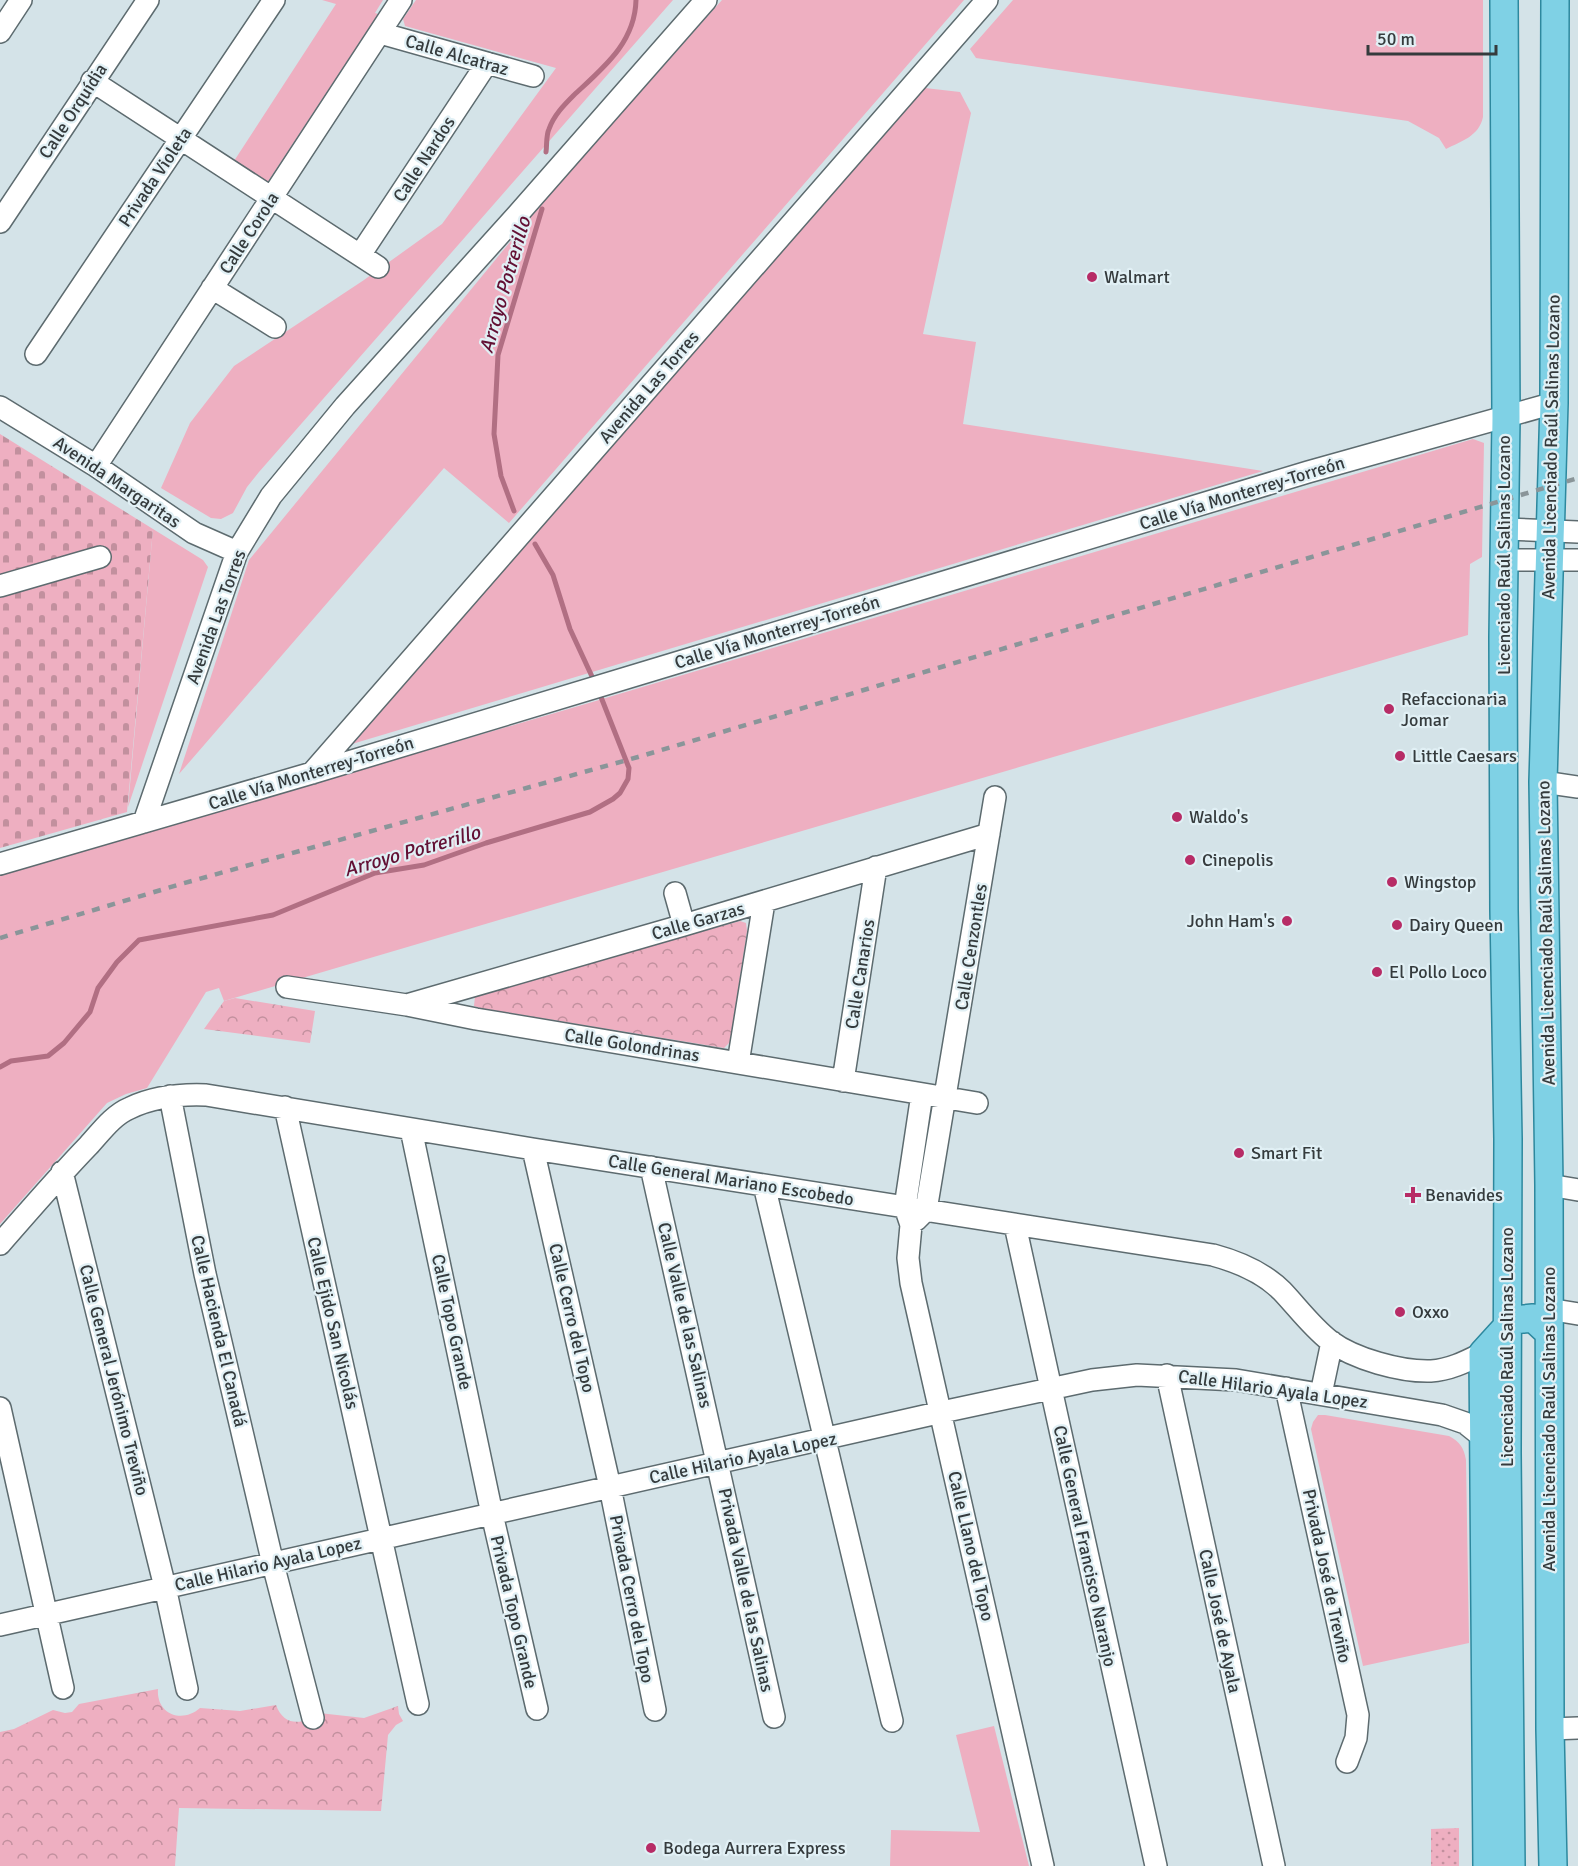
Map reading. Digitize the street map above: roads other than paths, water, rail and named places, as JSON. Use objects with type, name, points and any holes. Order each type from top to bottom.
[{"type":"main road","name":"Licenciado Raúl Salinas Lozano","points":[[1504,0],[1506,418],[1504,910],[1508,1139],[1506,1454],[1511,1866]]},
{"type":"main road","name":"Avenida Licenciado Raúl Salinas Lozano","points":[[1553,1866],[1550,1729],[1549,1185],[1544,782],[1550,560],[1565,530],[1554,403],[1555,0]]},
{"type":"main road","points":[[1508,1139],[1519,1150],[1524,1166],[1527,1294],[1533,1305],[1548,1320]]},
{"type":"main road","points":[[1487,1866],[1483,1353],[1507,1325],[1520,1318],[1548,1320]]},
{"type":"street","points":[[0,32],[21,0]]},
{"type":"street","name":"Calle Orquídia","points":[[0,222],[148,0]]},
{"type":"street","name":"Privada Violeta","points":[[36,354],[274,0]]},
{"type":"street","name":"Calle Corola","points":[[96,465],[401,0]]},
{"type":"street","name":"Avenida Las Torres","points":[[144,822],[237,552],[270,496],[345,406],[706,0]]},
{"type":"street","name":"Avenida Las Torres","points":[[312,773],[987,0]]},
{"type":"street","name":"Calle Alcatraz","points":[[380,33],[533,76]]},
{"type":"street","name":"Calle Nardos","points":[[360,255],[487,63]]},
{"type":"street","points":[[92,81],[378,267]]},
{"type":"street","points":[[212,288],[275,327]]},
{"type":"street","name":"Calle Vía Monterrey-Torreón","points":[[0,864],[312,773],[1308,472],[1554,403]]},
{"type":"street","name":"Avenida Margaritas","points":[[0,407],[96,465],[194,533],[237,552]]},
{"type":"street","points":[[1505,529],[1565,530]]},
{"type":"street","points":[[0,586],[100,557]]},
{"type":"street","points":[[1504,560],[1578,560]]},
{"type":"street","points":[[1544,782],[1578,787]]},
{"type":"street","name":"Calle Cenzontles","points":[[926,1210],[995,797]]},
{"type":"street","name":"Calle Garzas","points":[[407,1005],[764,902],[989,834]]},
{"type":"street","name":"Calle Canarios","points":[[843,1081],[876,867]]},
{"type":"street","points":[[675,893],[684,925]]},
{"type":"street","points":[[738,1063],[764,902]]},
{"type":"street","name":"Calle Golondrinas","points":[[287,987],[407,1005],[476,1019],[977,1103]]},
{"type":"street","name":"Calle Llano del Topo","points":[[922,1094],[908,1216],[908,1258],[911,1283],[1043,1866]]},
{"type":"street","name":"Calle General Mariano Escobedo","points":[[0,1244],[62,1172],[127,1109],[170,1096],[206,1095],[764,1185],[908,1216],[926,1210],[1213,1255],[1235,1261],[1269,1280],[1332,1342],[1374,1361],[1391,1366],[1432,1371],[1450,1368],[1483,1353]]},
{"type":"street","name":"Calle Hacienda El Canadá","points":[[170,1096],[205,1274],[273,1564],[313,1718]]},
{"type":"street","name":"Calle Ejido San Nicolás","points":[[285,1107],[418,1704]]},
{"type":"street","name":"Calle Topo Grande","points":[[411,1129],[492,1514]]},
{"type":"street","name":"Calle Cerro del Topo","points":[[533,1149],[610,1487]]},
{"type":"street","name":"Calle Valle de las Salinas","points":[[651,1167],[718,1464]]},
{"type":"street","name":"Calle General Jerónimo Treviño","points":[[62,1172],[165,1587],[187,1689]]},
{"type":"street","points":[[764,1185],[892,1721]]},
{"type":"street","points":[[1549,1185],[1578,1190]]},
{"type":"street","name":"Calle General Francisco Naranjo","points":[[1015,1225],[1156,1866]]},
{"type":"street","points":[[1548,1320],[1578,1314]]},
{"type":"street","points":[[1321,1394],[1332,1342]]},
{"type":"street","name":"Calle Hilario Ayala Lopez","points":[[0,1625],[942,1412],[1122,1376],[1167,1375],[1236,1380],[1321,1394],[1453,1417],[1485,1438]]},
{"type":"street","name":"Calle José de Ayala","points":[[1167,1375],[1274,1866]]},
{"type":"street","name":"Privada José de Treviño","points":[[1286,1389],[1358,1715],[1356,1738],[1347,1762]]},
{"type":"street","points":[[0,1408],[63,1688]]},
{"type":"street","name":"Privada Valle de las Salinas","points":[[718,1464],[774,1717]]},
{"type":"street","name":"Privada Cerro del Topo","points":[[610,1487],[654,1710]]},
{"type":"street","name":"Privada Topo Grande","points":[[492,1514],[537,1709]]},
{"type":"street","points":[[1550,1729],[1578,1728]]},
{"type":"waterway","name":"Arroyo Potrerillo","points":[[546,152],[548,131],[556,115],[616,54],[624,42],[630,29],[636,0]]},
{"type":"waterway","name":"Arroyo Potrerillo","points":[[514,511],[501,476],[494,434],[498,355],[542,209]]},
{"type":"waterway","name":"Arroyo Potrerillo","points":[[535,544],[553,575],[570,629],[595,683]]},
{"type":"waterway","name":"Arroyo Potrerillo","points":[[0,1067],[11,1061],[48,1056],[64,1043],[90,1012],[98,988],[117,962],[139,940],[273,915],[375,873],[424,865],[486,843],[590,812],[613,799],[620,793],[628,779],[629,768],[599,692]]},
{"type":"railway","points":[[0,938],[181,884],[638,757],[1578,478]]},
{"type":"place","name":"Walmart","points":[[1092,277]]},
{"type":"place","name":"Refaccionaria Jomar","points":[[1389,709]]},
{"type":"place","name":"Little Caesars","points":[[1400,756]]},
{"type":"place","name":"Waldo's","points":[[1177,817]]},
{"type":"place","name":"Cinepolis","points":[[1190,860]]},
{"type":"place","name":"Wingstop","points":[[1392,882]]},
{"type":"place","name":"John Ham's","points":[[1287,921]]},
{"type":"place","name":"Dairy Queen","points":[[1397,925]]},
{"type":"place","name":"El Pollo Loco","points":[[1377,972]]},
{"type":"place","name":"Smart Fit","points":[[1239,1153]]},
{"type":"place","name":"Benavides","points":[[1413,1195]]},
{"type":"place","name":"Oxxo","points":[[1400,1312]]},
{"type":"place","name":"Bodega Aurrera Express","points":[[651,1848]]}]
